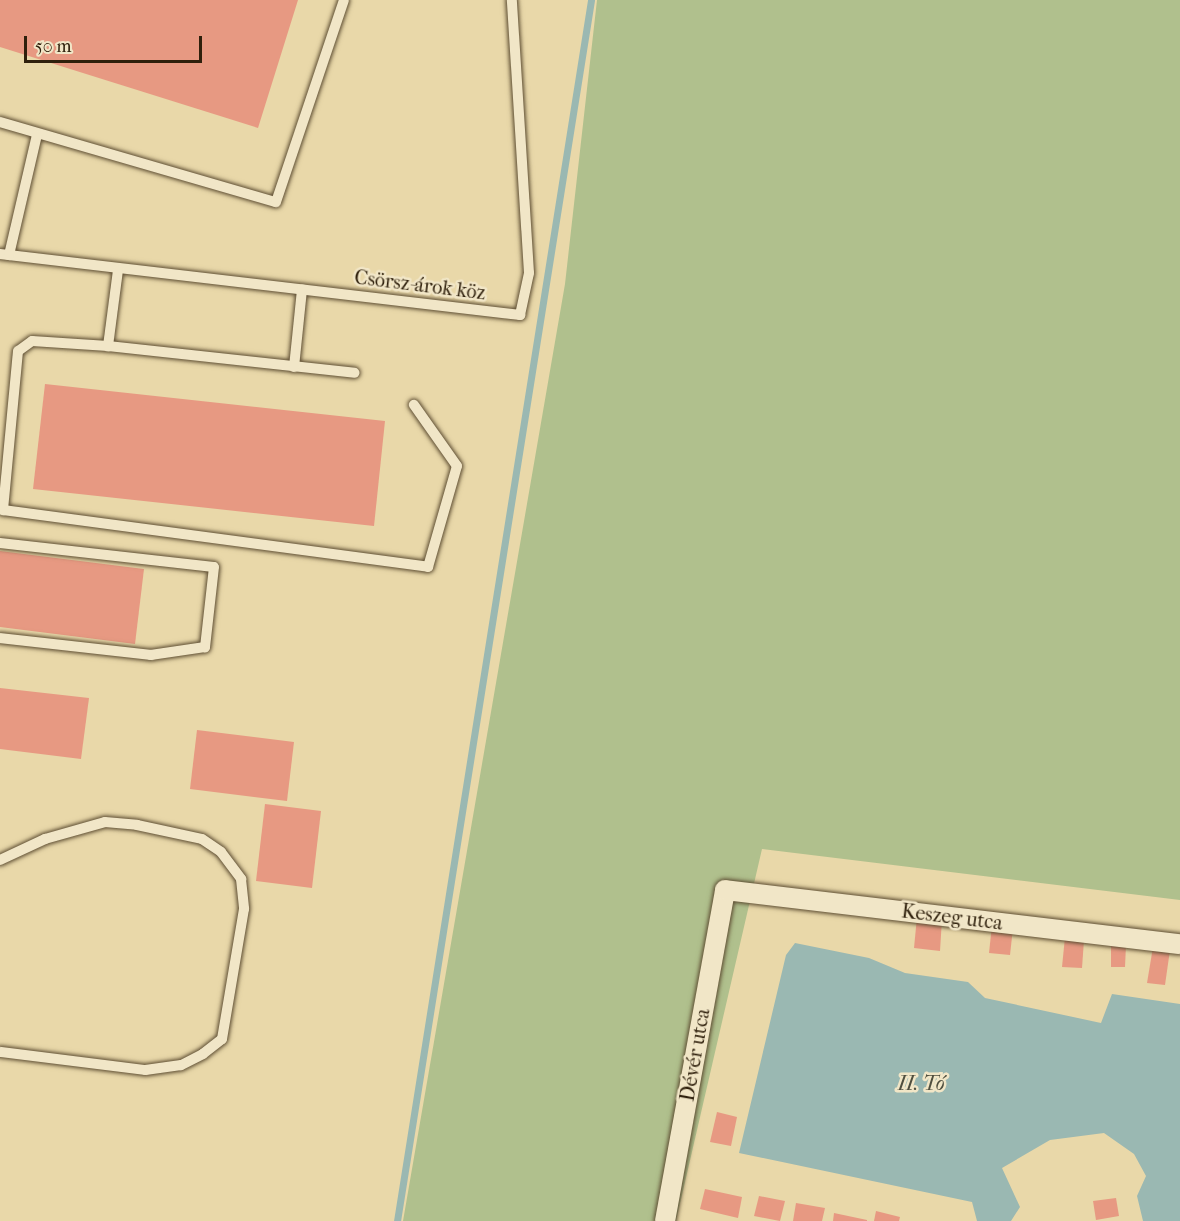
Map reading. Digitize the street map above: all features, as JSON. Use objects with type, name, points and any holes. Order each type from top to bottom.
[{"type":"street","name":"Keszeg utca","points":[[725,890],[1180,944]]},
{"type":"street","name":"Dévér utca","points":[[665,1221],[725,890]]},
{"type":"lane","points":[[0,122],[37,135],[276,202],[344,0]]},
{"type":"lane","name":"Csörsz-árok köz","points":[[4,254],[118,270],[520,315],[529,273],[512,0]]},
{"type":"lane","points":[[4,254],[37,135]]},
{"type":"lane","points":[[108,346],[118,270]]},
{"type":"lane","points":[[294,367],[302,289]]},
{"type":"lane","points":[[355,374],[108,346],[32,340],[18,351],[3,510],[428,567],[457,466],[414,405]]},
{"type":"lane","points":[[0,543],[214,567],[205,647],[151,655],[0,638]]},
{"type":"lane","points":[[0,860],[45,839],[105,822],[137,825],[202,839],[221,852],[241,879],[244,909],[222,1039],[203,1054],[181,1065],[145,1070],[0,1052]]},
{"type":"green space","points":[[597,0],[1180,0],[1180,900],[762,849],[676,1221],[403,1221],[565,284]]},
{"type":"water","name":"II. Tó","points":[[795,943],[869,958],[905,973],[968,982],[985,998],[1101,1023],[1112,994],[1180,1004],[1180,1221],[1143,1221],[1137,1196],[1146,1176],[1134,1154],[1104,1133],[1050,1140],[1002,1168],[1020,1207],[1011,1221],[977,1221],[972,1202],[739,1153],[786,955]]},
{"type":"building","points":[[0,0],[298,0],[258,128],[0,47]]},
{"type":"building","points":[[45,384],[385,421],[374,526],[33,489]]},
{"type":"building","points":[[0,551],[144,569],[135,644],[0,627]]},
{"type":"building","points":[[0,688],[89,698],[81,759],[0,749]]},
{"type":"building","points":[[197,730],[294,742],[287,801],[190,789]]},
{"type":"building","points":[[265,804],[321,811],[312,888],[256,881]]},
{"type":"building","points":[[917,917],[942,919],[940,951],[914,948]]},
{"type":"building","points":[[992,925],[1013,928],[1010,955],[989,953]]},
{"type":"building","points":[[1065,937],[1084,940],[1082,968],[1062,967]]},
{"type":"building","points":[[1111,945],[1126,945],[1125,967],[1111,967]]},
{"type":"building","points":[[1153,947],[1170,950],[1165,985],[1147,983]]},
{"type":"building","points":[[717,1112],[737,1117],[731,1146],[710,1142]]},
{"type":"building","points":[[705,1189],[742,1197],[738,1218],[700,1209]]},
{"type":"building","points":[[759,1196],[785,1201],[780,1221],[754,1216]]},
{"type":"building","points":[[1116,1198],[1119,1216],[1096,1220],[1093,1201]]},
{"type":"building","points":[[796,1203],[825,1208],[822,1221],[793,1221]]},
{"type":"building","points":[[876,1211],[900,1217],[899,1221],[874,1221]]},
{"type":"building","points":[[834,1213],[867,1220],[867,1221],[833,1221]]},
{"type":"waterway","points":[[397,1221],[591,0]]}]
